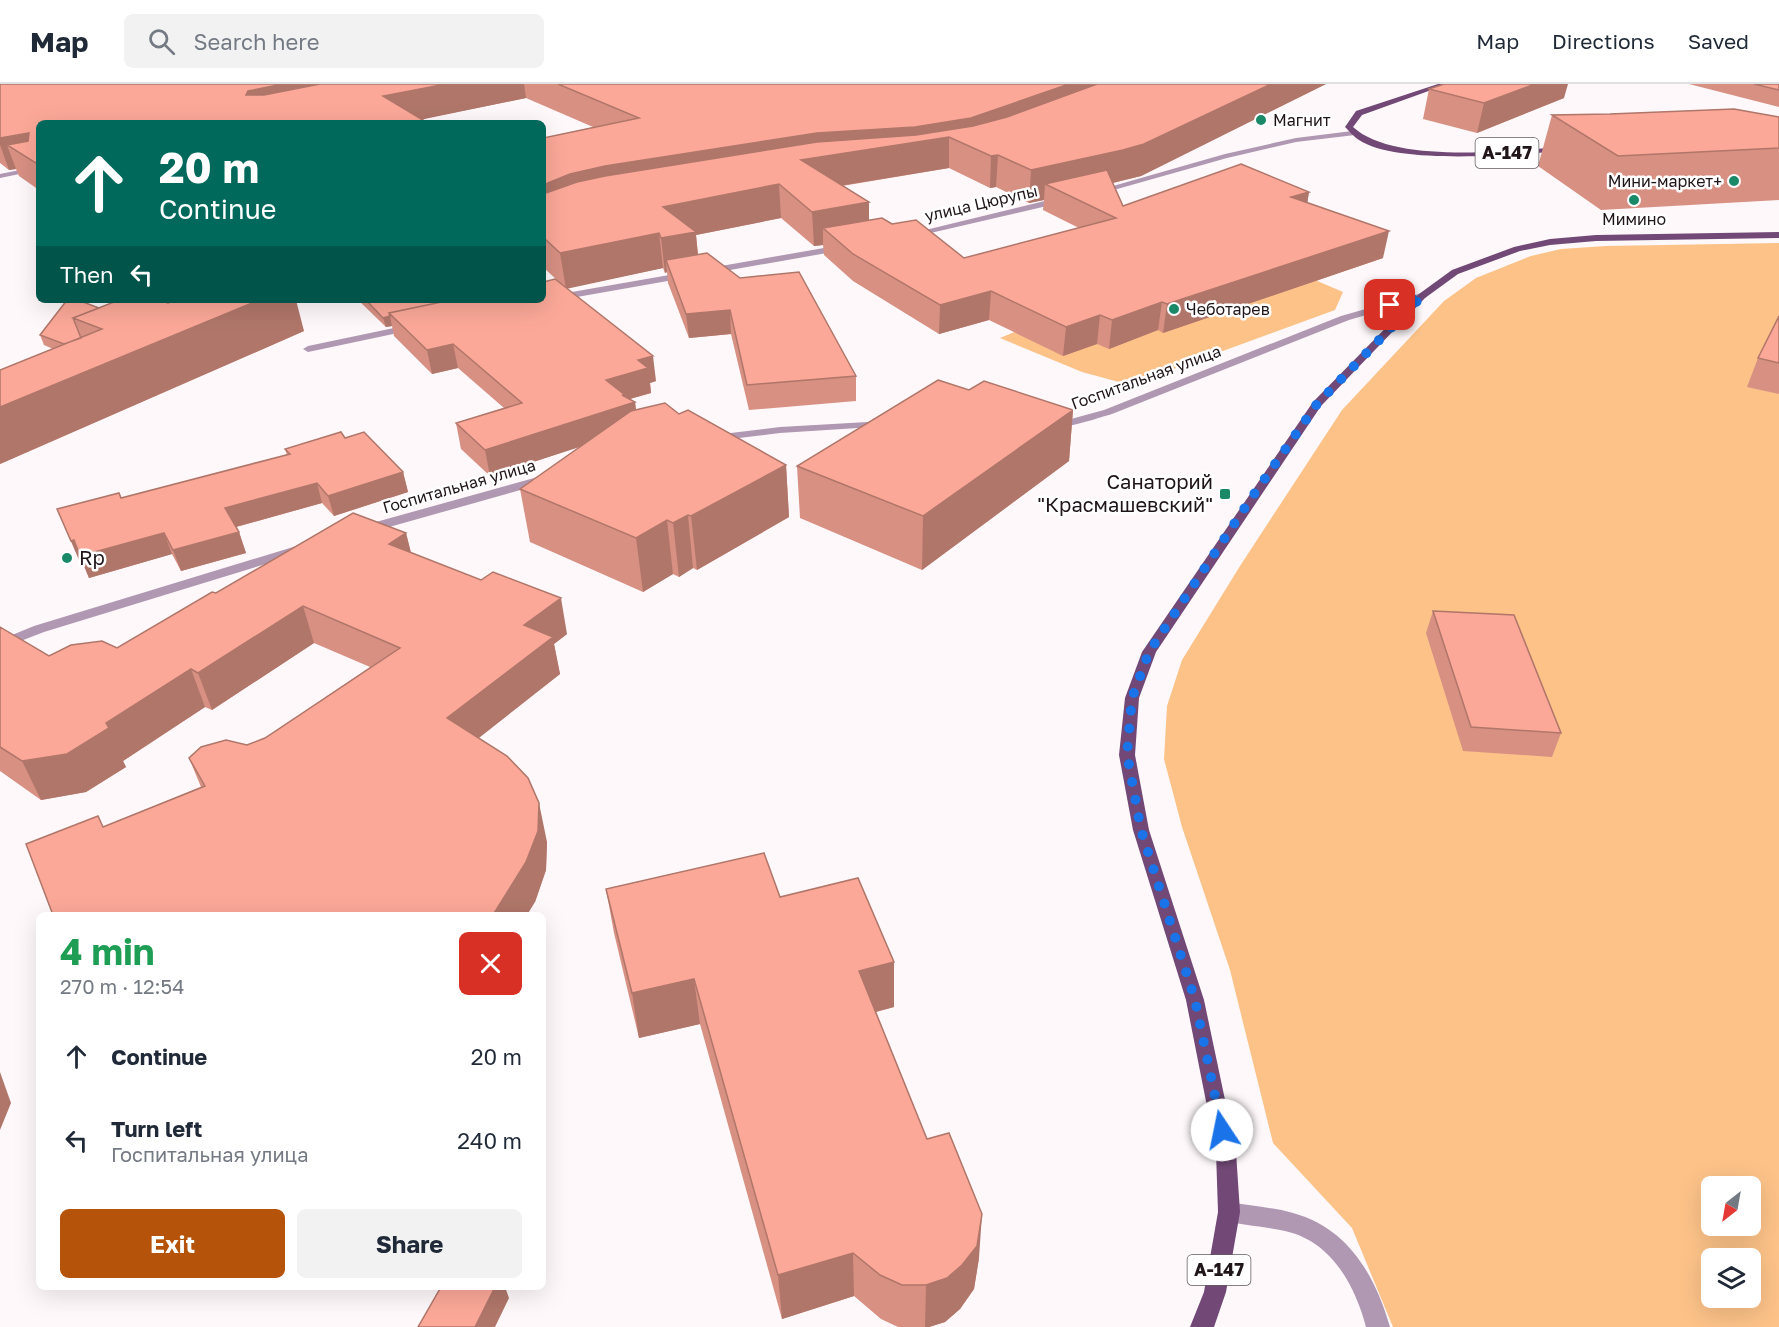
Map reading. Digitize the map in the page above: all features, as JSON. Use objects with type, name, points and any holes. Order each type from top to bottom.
[{"type":"main road","points":[[1352,133],[1349,127],[1359,113],[1445,84]]},
{"type":"main road","name":"А-147","points":[[1352,133],[1389,147],[1442,154],[1484,154],[1575,148]]},
{"type":"main road","name":"А-147","points":[[1202,1327],[1215,1292],[1229,1212],[1226,1152],[1195,1000],[1141,830],[1127,754],[1132,698],[1149,652],[1317,404],[1422,296],[1455,272],[1517,249],[1550,242],[1596,238],[1779,235]]},
{"type":"street","points":[[1088,194],[1225,156],[1296,140],[1352,133]]},
{"type":"street","points":[[0,176],[36,169]]},
{"type":"street","name":"улица Цюрупы","points":[[900,237],[1065,199]]},
{"type":"street","points":[[546,299],[853,245]]},
{"type":"street","name":"Госпитальная улица","points":[[1040,424],[1072,422],[1108,412],[1345,318],[1422,296]]},
{"type":"street","points":[[308,349],[421,325]]},
{"type":"street","points":[[703,440],[769,431],[894,424]]},
{"type":"street","name":"Госпитальная улица","points":[[352,533],[562,474]]},
{"type":"street","points":[[0,645],[39,629],[318,543]]},
{"type":"street","points":[[1229,1212],[1302,1225],[1322,1234],[1341,1252],[1354,1269],[1374,1309],[1378,1327]]},
{"type":"shaded area","points":[[1779,243],[1779,1327],[1393,1327],[1352,1228],[1273,1143],[1230,970],[1182,827],[1164,759],[1167,706],[1182,660],[1240,566],[1342,410],[1444,301],[1476,278],[1531,256],[1561,249]]},
{"type":"shaded area","points":[[1252,253],[1343,292],[1335,310],[1130,385],[1082,372],[1000,338],[1067,310]]},
{"type":"building","points":[[0,84],[283,84],[248,91],[246,95],[264,95],[320,84],[446,84],[383,96],[423,120],[36,120],[36,163],[7,145],[28,141],[29,133],[0,138]]},
{"type":"building","points":[[558,84],[1069,84],[971,118],[915,127],[817,133],[605,166],[570,174],[546,184],[546,137],[639,118]]},
{"type":"building","points":[[1097,84],[1271,84],[1144,144],[1031,170],[998,155],[991,156],[949,137],[801,160],[869,202],[812,212],[779,184],[663,207],[696,232],[661,238],[659,233],[560,253],[546,240],[546,193],[577,182],[817,142],[916,135],[973,126],[1007,117]]},
{"type":"building","points":[[1444,84],[1535,84],[1484,103],[1429,89]]},
{"type":"building","points":[[1754,84],[1779,84],[1779,90]]},
{"type":"building","points":[[1734,109],[1779,117],[1779,148],[1618,156],[1552,115],[1610,114]]},
{"type":"building","points":[[1241,164],[1309,192],[1291,197],[1389,231],[1167,304],[1162,302],[1112,320],[1100,315],[1066,327],[991,291],[940,305],[853,254],[823,228],[882,218],[892,224],[916,220],[964,258],[1116,218],[1045,184],[1107,170],[1123,206]]},
{"type":"building","points":[[707,253],[740,278],[799,272],[856,376],[747,385],[730,310],[686,314],[666,260]]},
{"type":"building","points":[[555,279],[653,356],[638,360],[648,368],[606,380],[625,395],[622,395],[635,402],[485,450],[456,423],[522,403],[453,344],[427,350],[389,313],[437,303],[546,303],[546,281]]},
{"type":"building","points":[[65,303],[86,303],[99,308],[73,318],[81,338],[64,344],[40,335]]},
{"type":"building","points":[[111,303],[252,303],[0,407],[0,370],[102,329],[73,318]]},
{"type":"building","points":[[369,303],[437,303],[389,313],[390,316],[383,318]]},
{"type":"building","points":[[1779,316],[1779,363],[1758,358]]},
{"type":"building","points":[[938,380],[969,390],[984,381],[1073,410],[923,516],[797,466]]},
{"type":"building","points":[[665,403],[679,414],[688,410],[786,465],[691,516],[688,515],[673,523],[667,520],[636,538],[520,489],[631,411]]},
{"type":"building","points":[[341,432],[345,438],[364,432],[403,472],[328,496],[317,483],[225,508],[239,532],[173,550],[164,533],[80,556],[57,509],[119,493],[121,498],[290,454],[285,449]]},
{"type":"building","points":[[353,513],[406,533],[389,544],[481,580],[493,572],[561,598],[524,625],[553,637],[447,718],[507,756],[528,778],[539,803],[538,831],[526,862],[495,912],[52,912],[26,844],[98,816],[103,827],[205,786],[189,758],[201,747],[226,740],[247,745],[265,738],[400,648],[303,606],[198,673],[191,669],[106,723],[109,728],[67,754],[22,761],[0,747],[0,627],[49,656],[71,645],[102,641],[117,648],[212,592],[216,593]]},
{"type":"building","points":[[1433,611],[1514,615],[1561,733],[1471,727]]},
{"type":"building","points":[[764,853],[780,897],[858,878],[894,962],[859,971],[927,1139],[949,1133],[982,1214],[977,1246],[962,1265],[947,1278],[926,1285],[902,1285],[880,1275],[853,1253],[778,1275],[694,979],[632,993],[606,889]]},
{"type":"building","points":[[439,1290],[494,1290],[475,1327],[418,1327]]},
{"type":"place","name":"Магнит","points":[[1261,120]]},
{"type":"place","name":"Мини-маркет+","points":[[1734,181]]},
{"type":"place","name":"Мимино","points":[[1634,200]]},
{"type":"place","name":"Чеботарев","points":[[1174,309]]},
{"type":"place","name":"Санаторий \"Красмашевский\"","points":[[1225,494]]},
{"type":"place","name":"Rp","points":[[67,558]]},
{"type":"route","points":[[1222,1130],[1195,1000],[1141,830],[1127,754],[1132,698],[1149,652],[1317,404],[1422,296],[1390,305]]}]
